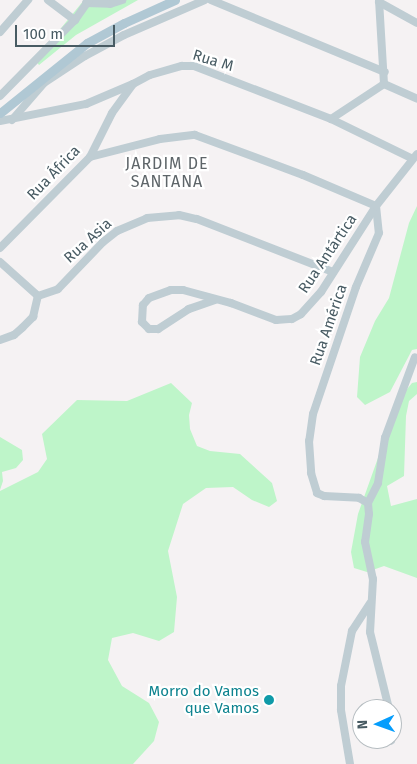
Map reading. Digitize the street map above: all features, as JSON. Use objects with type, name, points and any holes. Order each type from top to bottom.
[{"type":"main road","points":[[1,109],[87,43],[132,19],[175,0]]},
{"type":"street","points":[[0,32],[28,0]]},
{"type":"street","points":[[48,0],[75,20]]},
{"type":"street","points":[[0,96],[75,20],[88,2],[110,4],[122,0]]},
{"type":"street","points":[[12,120],[44,83],[85,56],[124,35],[205,0]]},
{"type":"street","points":[[211,0],[385,72]]},
{"type":"street","points":[[379,1],[385,72],[384,84]]},
{"type":"street","points":[[379,1],[417,23]]},
{"type":"street","name":"Rua M","points":[[0,121],[86,104],[150,75],[182,66],[194,66],[331,119],[414,156]]},
{"type":"street","name":"Rua África","points":[[0,248],[90,157],[112,113],[133,84]]},
{"type":"street","points":[[384,84],[417,99]]},
{"type":"street","points":[[331,119],[384,84]]},
{"type":"street","points":[[90,157],[160,139],[195,135],[303,175],[376,206]]},
{"type":"street","name":"Rua Antártica","points":[[215,300],[189,309],[158,329],[149,329],[142,322],[142,305],[149,298],[160,293],[183,290],[246,308],[276,320],[292,319],[301,314],[310,305],[334,272],[376,206],[414,156]]},
{"type":"street","name":"Rua América","points":[[368,503],[359,498],[324,496],[317,493],[311,473],[309,441],[313,414],[356,287],[379,233],[376,206]]},
{"type":"street","name":"Rua Asia","points":[[38,296],[58,289],[102,242],[117,231],[147,218],[167,216],[197,219],[334,272]]},
{"type":"street","points":[[0,262],[38,296],[32,317],[14,335],[0,340]]},
{"type":"street","points":[[385,699],[371,644],[372,572],[365,542],[369,514],[368,503],[378,483],[385,438],[415,357]]},
{"type":"street","points":[[350,764],[341,710],[341,686],[352,631],[371,603]]},
{"type":"green space","points":[[84,0],[138,0],[76,35],[39,65],[35,60]]},
{"type":"green space","points":[[417,206],[417,349],[412,350],[390,392],[365,405],[357,397],[360,357],[375,321],[389,298],[409,223]]},
{"type":"green space","points":[[417,382],[417,394],[409,401],[406,416],[404,476],[387,486],[391,506],[417,499],[417,578],[384,566],[367,572],[354,568],[351,552],[358,514],[399,399],[412,383]]},
{"type":"green space","points":[[171,383],[192,403],[189,415],[190,429],[197,446],[210,451],[240,454],[272,483],[277,501],[269,507],[252,500],[233,487],[206,488],[183,504],[168,551],[177,597],[174,632],[159,641],[133,633],[112,638],[108,660],[122,686],[149,703],[159,722],[154,741],[133,764],[0,764],[0,491],[38,472],[47,459],[42,434],[77,400],[127,401]]},
{"type":"green space","points":[[0,437],[22,450],[23,460],[16,468],[2,472],[3,481],[0,490]]},
{"type":"place","name":"Morro do Vamos que Vamos","points":[[269,700]]},
{"type":"district","name":"JARDIM DE SANTANA","points":[[167,173]]}]
